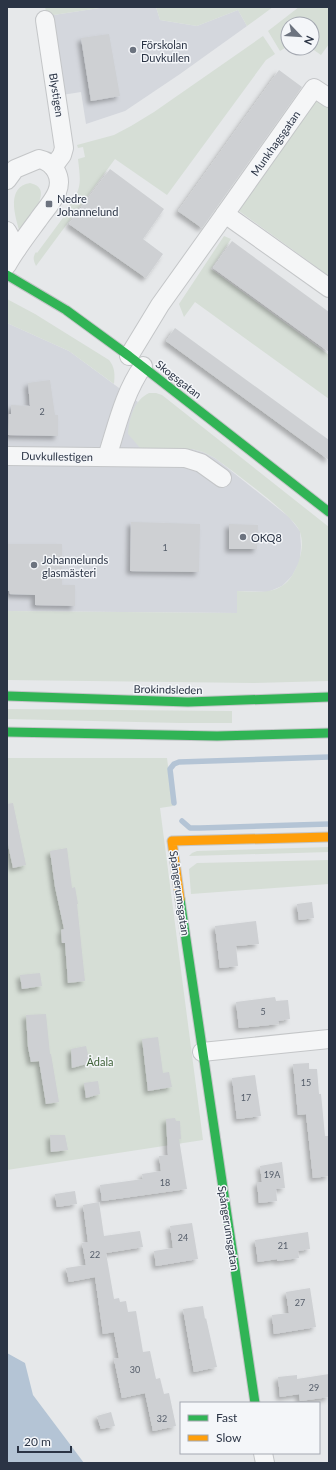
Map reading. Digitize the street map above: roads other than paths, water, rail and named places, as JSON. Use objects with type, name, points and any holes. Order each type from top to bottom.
[{"type":"street","name":"Blystigen","points":[[45,20],[64,148],[62,155],[53,167]]},
{"type":"street","name":"Munkhagsgatan","points":[[136,361],[160,305],[314,88],[329,98]]},
{"type":"street","points":[[7,180],[15,169],[39,159],[49,163],[53,167],[59,184],[57,192],[7,265]]},
{"type":"street","points":[[225,214],[329,288]]},
{"type":"street","points":[[7,231],[17,249]]},
{"type":"street","name":"Skogsgatan","points":[[7,275],[66,310],[327,505]]},
{"type":"street","name":"Duvkullestigen","points":[[107,457],[126,397],[135,378],[136,361]]},
{"type":"street","name":"Duvkullestigen","points":[[7,456],[185,458],[201,463],[222,478]]},
{"type":"street","name":"Brokindsleden","points":[[7,696],[188,702],[329,698]]},
{"type":"street","points":[[7,732],[217,736],[329,733]]},
{"type":"street","name":"Spångerumsgatan","points":[[255,1402],[172,842],[329,837]]},
{"type":"street","points":[[202,1052],[329,1039]]},
{"type":"water","points":[[7,1353],[25,1363],[33,1395],[84,1463],[7,1463]]},
{"type":"waterway","points":[[174,803],[170,769],[174,764],[179,762],[329,757]]},
{"type":"waterway","points":[[182,821],[190,828],[329,824]]},
{"type":"place","name":"Förskolan Duvkullen","points":[[133,50]]},
{"type":"place","name":"Nedre Johannelund","points":[[49,204]]},
{"type":"place","name":"OKQ8","points":[[243,537]]},
{"type":"place","name":"Johannelunds glasmästeri","points":[[34,565]]},
{"type":"park label","name":"Ådala","points":[[100,1061]]}]
